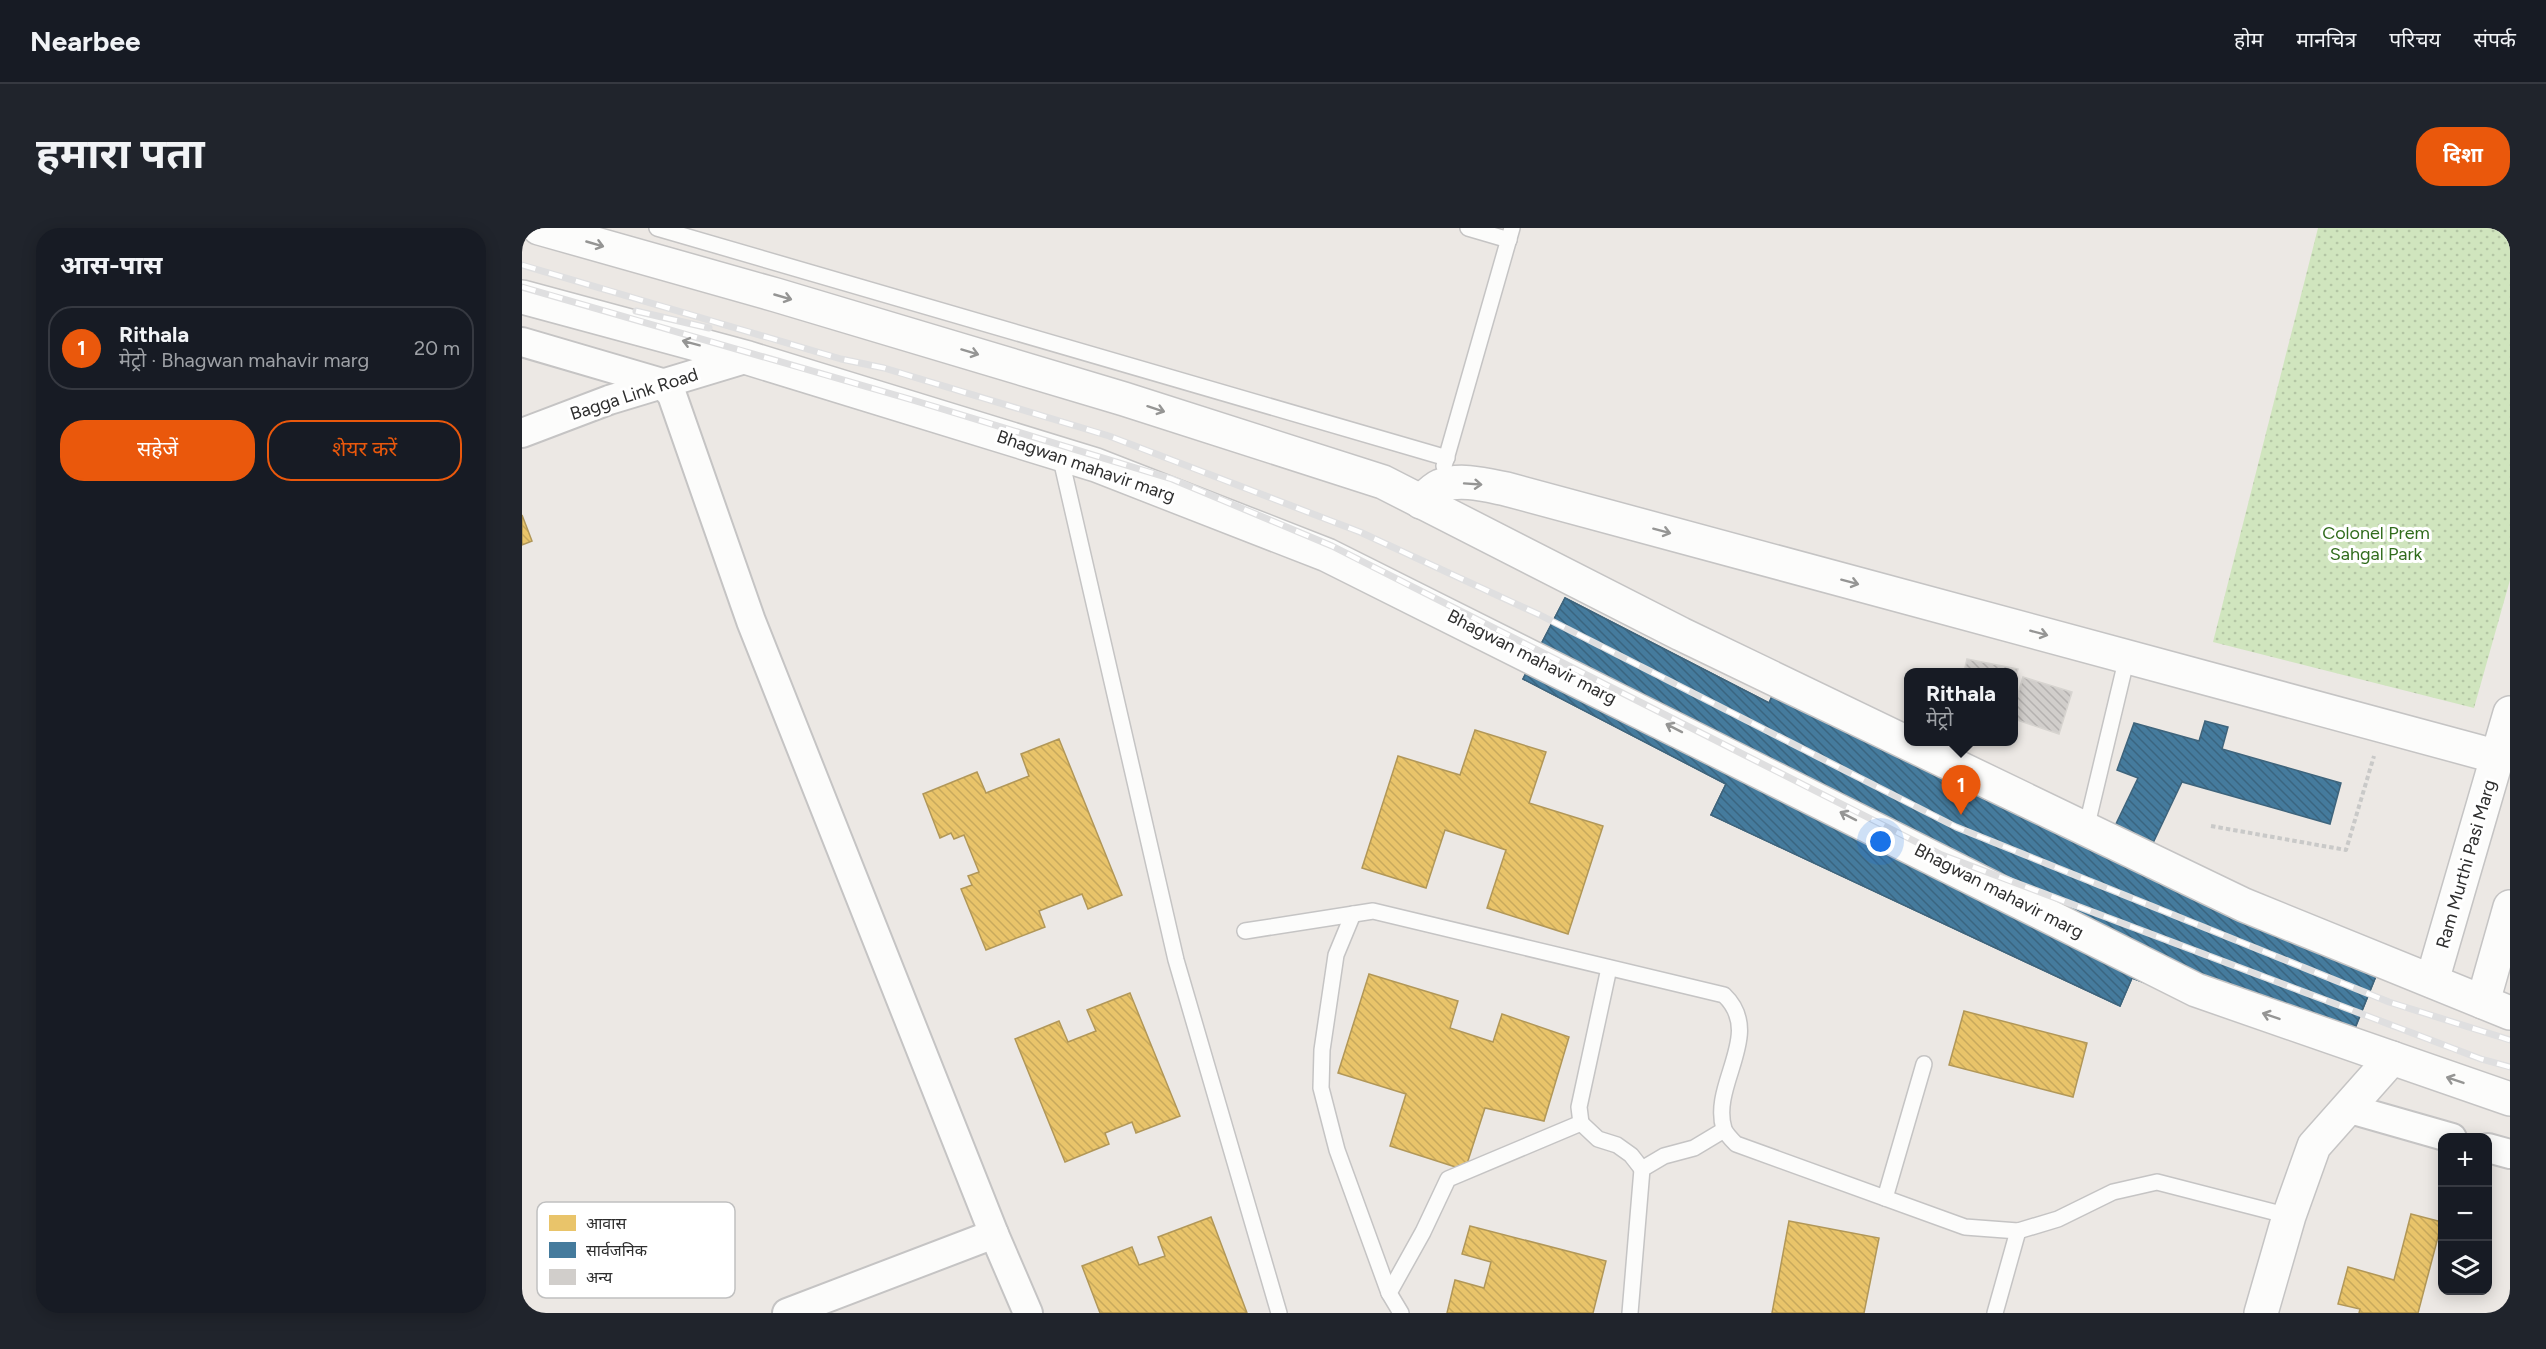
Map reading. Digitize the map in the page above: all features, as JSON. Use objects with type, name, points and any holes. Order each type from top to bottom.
[{"type":"main road","points":[[539,228],[776,294],[1113,395],[1383,482],[1480,484],[1506,489],[2498,757]]},
{"type":"main road","name":"Bhagwan mahavir marg","points":[[522,297],[748,358],[1096,465],[1328,555],[2196,990],[2510,1099]]},
{"type":"main road","points":[[1436,482],[1691,639],[1904,741]]},
{"type":"main road","name":"Ram Murthi Pasi Marg","points":[[2432,981],[2510,712]]},
{"type":"main road","points":[[1913,746],[2244,905],[2497,1007],[2510,906]]},
{"type":"main road","points":[[2261,1313],[2289,1216],[2314,1146],[2392,1058]]},
{"type":"street","points":[[522,342],[663,383],[672,395],[751,621],[994,1234],[1028,1313]]},
{"type":"street","name":"Bagga Link Road","points":[[522,433],[609,400],[748,358]]},
{"type":"street","points":[[2347,1108],[2438,1133]]},
{"type":"street","points":[[2492,1149],[2510,1154]]},
{"type":"street","points":[[787,1313],[994,1234]]},
{"type":"lane","points":[[657,228],[1436,482],[1510,234],[1468,228]]},
{"type":"lane","points":[[1060,455],[1176,960],[1279,1313]]},
{"type":"lane","points":[[2086,829],[2127,657]]},
{"type":"lane","points":[[1245,931],[1372,911],[1724,995],[1736,1006],[1741,1024],[1723,1109],[1725,1130],[1736,1144],[1965,1227],[2018,1231],[2058,1219],[2113,1192],[2157,1182],[2289,1216]]},
{"type":"lane","points":[[1353,914],[1336,955],[1322,1050],[1321,1088],[1337,1150],[1389,1293],[1401,1313]]},
{"type":"lane","points":[[1609,968],[1579,1107],[1581,1123],[1598,1139],[1617,1146],[1631,1155],[1642,1169],[1630,1313]]},
{"type":"lane","points":[[1885,1198],[1924,1065]]},
{"type":"lane","points":[[1389,1293],[1423,1232],[1448,1179],[1581,1123]]},
{"type":"lane","points":[[1642,1169],[1664,1156],[1694,1148],[1725,1130]]},
{"type":"lane","points":[[1995,1313],[2018,1231]]},
{"type":"path","points":[[2211,826],[2346,850],[2383,726]]},
{"type":"green space","name":"Colonel Prem Sahgal Park","points":[[2318,228],[2510,228],[2510,580],[2474,708],[2213,642]]},
{"type":"building: आवास","points":[[522,515],[532,541],[522,545]]},
{"type":"building: आवास","points":[[1475,730],[1546,752],[1529,803],[1603,826],[1568,934],[1487,908],[1506,850],[1445,830],[1426,888],[1362,868],[1398,756],[1460,775]]},
{"type":"building: आवास","points":[[1059,739],[1122,895],[1088,909],[1082,894],[1039,911],[1045,927],[986,950],[961,889],[972,885],[968,876],[979,872],[964,835],[954,839],[951,833],[940,838],[923,794],[977,772],[986,793],[1029,776],[1021,754]]},
{"type":"building: आवास","points":[[1369,974],[1458,1001],[1450,1028],[1493,1042],[1502,1014],[1569,1037],[1544,1121],[1485,1108],[1465,1170],[1390,1146],[1406,1094],[1338,1073]]},
{"type":"building: आवास","points":[[1130,993],[1180,1116],[1136,1133],[1132,1122],[1105,1133],[1109,1144],[1065,1162],[1015,1039],[1059,1021],[1068,1042],[1096,1031],[1087,1010]]},
{"type":"building: आवास","points":[[1964,1011],[2087,1043],[2073,1097],[1949,1065]]},
{"type":"building: आवास","points":[[2411,1214],[2438,1221],[2438,1237],[2418,1313],[2359,1313],[2360,1309],[2338,1304],[2348,1267],[2394,1280]]},
{"type":"building: आवास","points":[[1211,1217],[1247,1313],[1100,1313],[1082,1266],[1132,1247],[1139,1265],[1165,1256],[1158,1237]]},
{"type":"building: आवास","points":[[1789,1221],[1879,1238],[1864,1313],[1772,1313]]},
{"type":"building: आवास","points":[[1470,1226],[1606,1261],[1593,1313],[1447,1313],[1455,1280],[1484,1288],[1491,1262],[1462,1254]]},
{"type":"building: सार्वजनिक","points":[[1565,598],[1769,703],[1783,672],[1904,733],[1904,746],[1930,746],[2378,971],[2344,1056],[2132,978],[2120,1006],[1711,815],[1726,784],[1523,679]]},
{"type":"building: सार्वजनिक","points":[[1565,598],[1769,703],[1783,672],[1904,733],[1904,746],[1930,746],[2378,971],[2343,1057],[2132,978],[2120,1006],[1711,815],[1726,784],[1523,679]]},
{"type":"building: सार्वजनिक","points":[[2205,721],[2228,727],[2222,749],[2341,783],[2330,824],[2182,782],[2153,843],[2115,826],[2138,778],[2117,770],[2134,723],[2199,741]]},
{"type":"building: अन्य","points":[[1967,659],[2013,668],[1965,668]]},
{"type":"building: अन्य","points":[[2023,677],[2072,692],[2059,734],[2018,720],[2018,694]]},
{"type":"railway","points":[[522,265],[841,359],[884,368],[1109,436],[1360,532],[1540,615],[1956,827],[2389,1002],[2510,1040]]},
{"type":"railway","points":[[522,287],[916,401],[1172,479],[1332,546],[1942,855],[2481,1059],[2510,1067]]},
{"type":"railway","points":[[636,311],[709,328]]},
{"type":"place","name":"Rithala","points":[[1961,815]]}]
